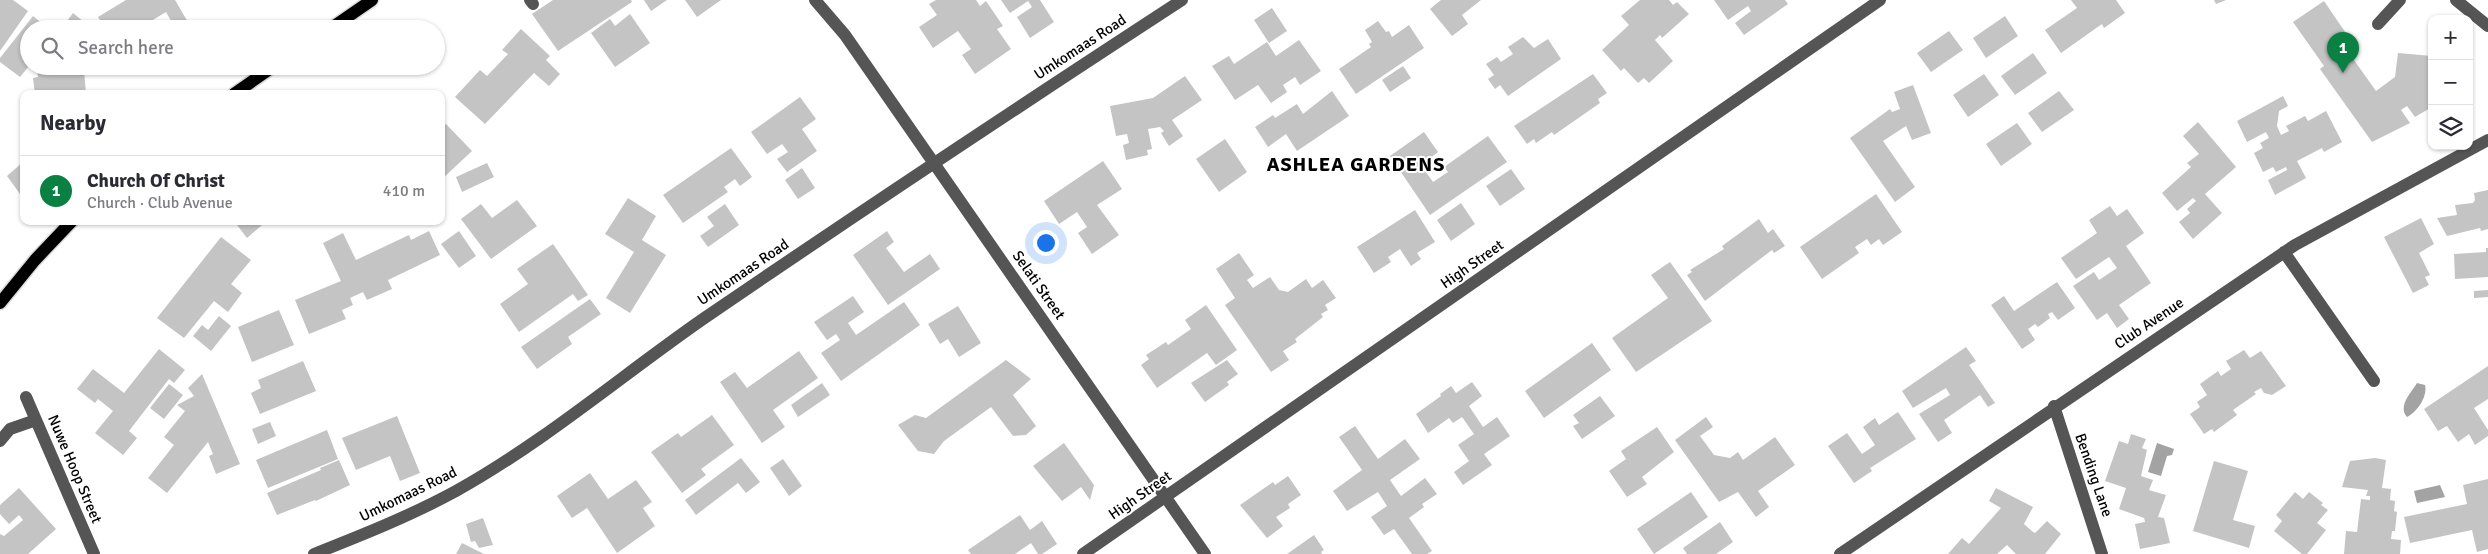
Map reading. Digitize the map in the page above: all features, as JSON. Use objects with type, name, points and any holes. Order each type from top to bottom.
[{"type":"main road","points":[[343,20],[372,0]]},
{"type":"main road","points":[[240,90],[261,75]]},
{"type":"main road","points":[[0,303],[34,260],[68,225]]},
{"type":"street","name":"Selati Street","points":[[815,0],[845,35],[1205,554]]},
{"type":"street","name":"Selati Street","points":[[826,0],[845,35]]},
{"type":"street","name":"Umkomaas Road","points":[[314,554],[407,516],[485,474],[528,446],[700,321],[934,162],[1182,0]]},
{"type":"street","name":"High Street","points":[[1083,554],[1880,0]]},
{"type":"street","points":[[2378,24],[2400,0]]},
{"type":"street","points":[[2456,0],[2488,26]]},
{"type":"street","name":"Club Avenue","points":[[1840,554],[2054,406],[2284,252],[2488,140]]},
{"type":"street","points":[[2284,252],[2374,381]]},
{"type":"street","name":"Nuwe Hoop Street","points":[[26,397],[94,554]]},
{"type":"street","name":"Bending Lane","points":[[2054,406],[2102,554]]},
{"type":"street","points":[[0,441],[10,429],[36,420]]},
{"type":"shaded area","points":[[2417,383],[2425,385],[2425,394],[2417,408],[2407,417],[2404,413],[2404,404]]},
{"type":"shaded area","points":[[2157,443],[2174,449],[2172,455],[2167,456],[2161,476],[2148,472]]},
{"type":"shaded area","points":[[2440,485],[2445,497],[2417,503],[2414,491]]},
{"type":"building","points":[[0,0],[13,0],[28,11],[0,51]]},
{"type":"building","points":[[126,0],[175,0],[187,20],[171,20],[166,12],[153,20],[100,20],[98,17]]},
{"type":"building","points":[[553,0],[631,0],[632,2],[558,51],[532,14]]},
{"type":"building","points":[[644,0],[667,0],[651,11]]},
{"type":"building","points":[[685,0],[721,0],[697,17]]},
{"type":"building","points":[[936,0],[976,0],[980,6],[986,1],[1003,26],[997,29],[1011,49],[975,74],[962,55],[971,49],[958,31],[933,48],[919,27],[937,15],[929,4]]},
{"type":"building","points":[[1001,0],[1040,0],[1054,22],[1030,38],[1017,17],[1032,7],[1028,1],[1010,13]]},
{"type":"building","points":[[1441,0],[1481,0],[1462,15],[1468,24],[1452,36],[1430,9]]},
{"type":"building","points":[[1640,0],[1669,0],[1673,5],[1677,2],[1689,14],[1662,38],[1660,35],[1655,40],[1673,61],[1649,83],[1644,78],[1638,83],[1624,68],[1621,71],[1602,50],[1629,25],[1621,16]]},
{"type":"building","points":[[1714,0],[1785,0],[1788,4],[1744,35],[1735,23],[1751,11],[1748,6],[1728,20]]},
{"type":"building","points":[[2071,0],[2116,0],[2125,13],[2104,28],[2102,24],[2061,53],[2045,30],[2077,8]]},
{"type":"building","points":[[2214,0],[2226,0],[2216,4]]},
{"type":"building","points":[[2324,1],[2356,48],[2349,53],[2376,91],[2395,77],[2398,53],[2428,56],[2428,109],[2415,117],[2407,106],[2401,110],[2410,123],[2372,142],[2320,69],[2324,66],[2293,22]]},
{"type":"building","points":[[1272,8],[1287,31],[1269,43],[1254,20]]},
{"type":"building","points":[[73,13],[82,20],[68,20]]},
{"type":"building","points":[[630,14],[650,43],[615,67],[591,33],[610,19],[615,26]]},
{"type":"building","points":[[33,16],[38,20],[30,20]]},
{"type":"building","points":[[2005,16],[2018,36],[1986,58],[1973,38]]},
{"type":"building","points":[[1378,21],[1386,32],[1389,31],[1392,37],[1409,25],[1424,48],[1356,94],[1339,69],[1371,47],[1369,44],[1372,42],[1365,30]]},
{"type":"building","points":[[521,29],[550,56],[546,60],[560,74],[549,86],[534,73],[485,124],[455,97],[480,70],[487,76],[508,54],[502,50]]},
{"type":"building","points":[[1949,31],[1963,50],[1931,72],[1917,53]]},
{"type":"building","points":[[20,33],[20,75],[22,75],[20,77],[0,62],[0,58]]},
{"type":"building","points":[[1523,37],[1534,48],[1548,39],[1561,59],[1508,96],[1500,85],[1495,89],[1488,79],[1494,75],[1486,64],[1497,57],[1501,62],[1513,54],[1508,47]]},
{"type":"building","points":[[1299,40],[1321,71],[1300,85],[1295,77],[1283,85],[1287,92],[1271,103],[1258,85],[1235,100],[1212,66],[1229,56],[1234,64],[1267,42],[1276,56]]},
{"type":"building","points":[[2033,53],[2047,73],[2015,95],[2001,76]]},
{"type":"building","points":[[1403,66],[1411,78],[1390,92],[1382,80]]},
{"type":"building","points":[[1593,74],[1607,93],[1598,99],[1600,103],[1554,135],[1552,132],[1536,143],[1534,139],[1527,144],[1514,126]]},
{"type":"building","points":[[1984,74],[1999,95],[1968,117],[1953,95]]},
{"type":"building","points":[[38,75],[84,75],[86,90],[34,90],[33,78],[38,77]]},
{"type":"building","points":[[1185,76],[1202,100],[1172,120],[1183,136],[1169,146],[1161,133],[1164,131],[1160,127],[1148,129],[1152,149],[1147,150],[1148,155],[1126,160],[1123,145],[1129,143],[1127,134],[1116,136],[1110,106],[1153,98]]},
{"type":"building","points":[[1913,85],[1931,133],[1912,140],[1906,126],[1883,141],[1915,187],[1895,202],[1850,138],[1890,109],[1892,112],[1900,109],[1894,92]]},
{"type":"building","points":[[1332,91],[1349,116],[1297,151],[1286,134],[1268,147],[1255,127],[1273,115],[1275,118],[1297,104],[1303,114]]},
{"type":"building","points":[[2059,91],[2074,110],[2042,132],[2028,113]]},
{"type":"building","points":[[2283,96],[2288,106],[2279,111],[2277,126],[2281,135],[2289,131],[2286,126],[2305,116],[2308,121],[2326,111],[2342,142],[2324,152],[2322,148],[2297,161],[2306,178],[2275,195],[2268,180],[2287,170],[2286,167],[2276,172],[2273,167],[2263,172],[2254,153],[2263,148],[2260,143],[2269,138],[2266,132],[2247,142],[2237,121]]},
{"type":"building","points":[[800,97],[816,119],[802,129],[817,151],[787,172],[777,159],[788,152],[782,144],[767,154],[751,132]]},
{"type":"building","points":[[2198,122],[2236,167],[2205,194],[2222,213],[2193,239],[2179,222],[2190,213],[2187,209],[2196,201],[2193,198],[2177,211],[2162,193],[2191,167],[2187,163],[2199,154],[2183,136]]},
{"type":"building","points":[[2017,123],[2032,144],[2001,166],[1986,144]]},
{"type":"building","points":[[445,125],[472,151],[445,176]]},
{"type":"building","points":[[1424,132],[1438,152],[1421,165],[1433,182],[1448,172],[1444,167],[1488,136],[1507,162],[1430,215],[1390,156]]},
{"type":"building","points":[[1225,139],[1247,172],[1219,192],[1196,159]]},
{"type":"building","points":[[731,148],[752,177],[740,186],[735,179],[724,187],[728,192],[683,223],[663,195]]},
{"type":"building","points":[[1103,161],[1122,189],[1097,205],[1119,235],[1092,254],[1078,233],[1087,227],[1077,212],[1059,224],[1044,201]]},
{"type":"building","points":[[487,163],[494,177],[462,192],[456,177]]},
{"type":"building","points":[[20,165],[20,194],[7,176]]},
{"type":"building","points":[[802,168],[815,188],[798,199],[785,180]]},
{"type":"building","points":[[1511,169],[1525,189],[1500,206],[1486,186]]},
{"type":"building","points":[[2488,190],[2488,229],[2481,231],[2480,228],[2447,236],[2437,218],[2457,215],[2455,205],[2473,203],[2475,200],[2474,193]]},
{"type":"building","points":[[1876,194],[1902,232],[1883,245],[1879,239],[1871,245],[1867,239],[1855,247],[1859,253],[1822,279],[1800,247]]},
{"type":"building","points":[[628,198],[656,216],[642,240],[666,255],[630,313],[606,298],[634,252],[605,234]]},
{"type":"building","points":[[517,200],[537,226],[491,259],[461,219],[481,204],[492,218]]},
{"type":"building","points":[[1461,203],[1475,224],[1451,241],[1437,220]]},
{"type":"building","points":[[725,204],[739,225],[708,247],[700,236],[714,226],[707,217]]},
{"type":"building","points":[[2110,206],[2117,216],[2127,209],[2144,233],[2126,246],[2151,283],[2119,305],[2129,319],[2117,328],[2107,313],[2097,320],[2073,286],[2094,272],[2099,280],[2117,268],[2109,257],[2076,279],[2061,258],[2097,233],[2089,220]]},
{"type":"building","points":[[1415,210],[1435,242],[1417,253],[1421,259],[1411,266],[1400,249],[1388,257],[1391,262],[1374,273],[1357,247]]},
{"type":"building","points":[[2421,218],[2434,244],[2419,253],[2430,275],[2425,277],[2429,285],[2413,293],[2384,237]]},
{"type":"building","points":[[1759,219],[1768,233],[1773,229],[1785,246],[1774,253],[1772,250],[1705,301],[1687,275],[1692,272],[1690,270],[1724,249],[1722,246]]},
{"type":"building","points":[[237,225],[262,225],[247,238]]},
{"type":"building","points":[[429,231],[440,255],[388,280],[392,289],[367,300],[363,292],[350,298],[353,305],[342,310],[346,319],[309,334],[295,300],[341,281],[323,243],[343,233],[356,260],[409,235],[411,240]]},
{"type":"building","points":[[459,231],[476,256],[459,268],[441,244]]},
{"type":"building","points":[[887,231],[894,242],[886,248],[904,272],[930,254],[940,269],[888,305],[853,255]]},
{"type":"building","points":[[221,237],[251,260],[231,284],[242,293],[228,312],[214,301],[184,338],[157,318]]},
{"type":"building","points":[[553,244],[588,295],[578,301],[573,294],[519,332],[500,304],[528,284],[517,269]]},
{"type":"building","points":[[2486,248],[2488,248],[2488,277],[2455,279],[2454,254],[2486,252]]},
{"type":"building","points":[[1239,253],[1254,275],[1247,280],[1253,288],[1270,277],[1279,290],[1288,292],[1306,279],[1312,288],[1323,280],[1336,298],[1325,305],[1328,310],[1321,314],[1323,317],[1295,339],[1297,342],[1283,351],[1289,360],[1271,372],[1225,305],[1235,298],[1216,269]]},
{"type":"building","points":[[1670,262],[1712,321],[1636,372],[1612,338],[1668,298],[1651,275]]},
{"type":"building","points":[[2057,282],[2075,308],[2058,320],[2052,312],[2048,314],[2050,318],[2038,327],[2035,324],[2028,329],[2035,340],[2022,349],[1991,305],[2004,296],[2014,311]]},
{"type":"building","points":[[2488,290],[2488,297],[2474,298],[2474,291]]},
{"type":"building","points":[[853,296],[864,312],[848,323],[856,335],[904,302],[920,325],[841,381],[821,353],[840,340],[836,334],[827,340],[814,322]]},
{"type":"building","points":[[590,299],[601,314],[568,337],[572,344],[537,369],[521,347]]},
{"type":"building","points":[[1206,305],[1237,350],[1216,365],[1207,353],[1157,388],[1141,365],[1149,359],[1146,355],[1166,342],[1168,345],[1191,329],[1185,320]]},
{"type":"building","points":[[958,306],[981,343],[959,357],[948,339],[940,344],[928,324]]},
{"type":"building","points":[[279,310],[294,345],[252,362],[238,327]]},
{"type":"building","points":[[219,316],[231,326],[211,351],[193,336],[202,325],[208,330]]},
{"type":"building","points":[[1592,343],[1611,370],[1544,418],[1525,391]]},
{"type":"building","points":[[1966,347],[1976,361],[1969,365],[1995,403],[1988,407],[1980,395],[1944,420],[1952,433],[1938,442],[1919,414],[1950,395],[1946,388],[1913,408],[1902,391]]},
{"type":"building","points":[[159,349],[185,370],[174,383],[169,379],[129,431],[137,438],[123,455],[95,433],[113,411],[98,399],[95,403],[77,389],[93,369],[124,393]]},
{"type":"building","points":[[2244,350],[2250,358],[2261,351],[2286,386],[2272,395],[2264,393],[2261,388],[2254,392],[2256,394],[2233,410],[2237,415],[2214,432],[2212,429],[2204,434],[2190,414],[2200,407],[2197,402],[2207,395],[2200,384],[2218,371],[2221,376],[2231,369],[2226,361]]},
{"type":"building","points":[[799,351],[818,378],[773,410],[785,427],[762,443],[720,382],[735,372],[747,388]]},
{"type":"building","points":[[1006,360],[1031,379],[1013,395],[1036,426],[1026,435],[1013,436],[991,407],[944,441],[934,454],[918,451],[898,425],[915,415],[926,418]]},
{"type":"building","points":[[1227,360],[1238,374],[1227,382],[1229,385],[1205,402],[1191,383]]},
{"type":"building","points":[[303,361],[316,391],[260,414],[251,393],[261,388],[258,380]]},
{"type":"building","points":[[2488,366],[2488,399],[2474,408],[2488,430],[2488,436],[2475,445],[2469,434],[2458,442],[2447,426],[2438,431],[2424,409]]},
{"type":"building","points":[[202,374],[240,464],[216,474],[209,456],[213,454],[208,442],[167,493],[148,478],[174,445],[164,437],[185,411],[177,405],[194,396],[188,388]]},
{"type":"building","points":[[1472,382],[1482,396],[1469,406],[1483,427],[1497,417],[1510,436],[1484,454],[1492,465],[1463,485],[1454,472],[1469,461],[1458,445],[1474,434],[1462,417],[1453,423],[1449,418],[1428,433],[1416,414],[1441,396],[1440,394],[1451,386],[1456,393]]},
{"type":"building","points":[[822,383],[830,395],[798,417],[791,405]]},
{"type":"building","points":[[169,384],[183,395],[164,419],[150,408]]},
{"type":"building","points":[[1600,396],[1615,416],[1582,439],[1573,426],[1579,423],[1573,415]]},
{"type":"building","points":[[1898,412],[1916,439],[1870,468],[1872,471],[1854,483],[1828,446],[1847,433],[1862,454],[1875,445],[1863,427],[1875,418],[1879,425]]},
{"type":"building","points":[[712,415],[734,445],[701,469],[706,475],[682,493],[651,452],[678,433],[681,437]]},
{"type":"building","points":[[397,416],[420,473],[400,481],[390,456],[356,470],[342,438]]},
{"type":"building","points":[[1706,417],[1713,427],[1700,436],[1714,455],[1730,458],[1738,452],[1743,460],[1775,437],[1795,465],[1758,491],[1769,507],[1756,517],[1738,492],[1719,502],[1675,440]]},
{"type":"building","points":[[270,422],[276,436],[258,444],[252,429]]},
{"type":"building","points":[[1355,426],[1378,459],[1405,439],[1420,459],[1390,480],[1401,496],[1425,478],[1437,494],[1422,504],[1424,507],[1409,518],[1432,551],[1427,554],[1412,554],[1394,529],[1384,535],[1371,517],[1387,506],[1378,492],[1347,511],[1333,491],[1362,470],[1339,437]]},
{"type":"building","points":[[1657,427],[1674,452],[1642,477],[1647,484],[1627,497],[1609,471],[1626,459],[1621,451]]},
{"type":"building","points":[[327,430],[338,459],[268,488],[256,460]]},
{"type":"building","points":[[2131,434],[2146,439],[2142,448],[2147,450],[2141,476],[2153,480],[2149,490],[2166,495],[2158,517],[2164,518],[2170,543],[2140,549],[2135,524],[2145,522],[2144,518],[2119,509],[2126,488],[2105,481],[2119,441],[2128,444]]},
{"type":"building","points":[[1064,443],[1094,485],[1090,500],[1081,487],[1062,501],[1033,466]]},
{"type":"building","points":[[741,458],[760,482],[746,493],[738,483],[696,515],[685,500]]},
{"type":"building","points":[[2375,458],[2386,460],[2382,488],[2391,489],[2390,500],[2395,501],[2394,511],[2397,512],[2395,531],[2392,531],[2391,539],[2401,540],[2400,554],[2344,554],[2346,531],[2357,532],[2361,499],[2370,500],[2370,496],[2366,496],[2368,490],[2342,487],[2350,461]]},
{"type":"building","points":[[783,459],[802,486],[789,496],[770,468]]},
{"type":"building","points":[[339,460],[350,485],[316,501],[277,515],[267,493],[321,470],[320,468]]},
{"type":"building","points":[[2214,461],[2248,471],[2233,520],[2255,526],[2249,548],[2193,531]]},
{"type":"building","points":[[590,473],[608,499],[636,480],[652,502],[643,508],[655,526],[617,553],[587,508],[572,518],[557,496]]},
{"type":"building","points":[[1288,476],[1301,495],[1288,504],[1290,508],[1276,517],[1283,526],[1267,538],[1240,505],[1273,482],[1275,485]]},
{"type":"building","points":[[2488,479],[2488,549],[2477,552],[2472,530],[2410,543],[2404,517],[2467,504],[2463,485]]},
{"type":"building","points":[[19,488],[56,529],[28,554],[0,554],[0,534],[4,536],[23,520],[19,515],[9,524],[0,514],[0,505]]},
{"type":"building","points":[[1996,488],[2033,507],[2024,524],[2033,532],[2035,533],[2047,521],[2061,534],[2045,554],[2016,554],[2007,545],[1997,554],[1948,554],[1962,538],[1969,544],[2001,508],[1989,501]]},
{"type":"building","points":[[1691,492],[1708,517],[1654,554],[1637,529]]},
{"type":"building","points":[[2295,492],[2303,499],[2309,492],[2323,503],[2321,505],[2328,510],[2317,523],[2326,530],[2307,554],[2302,554],[2274,531],[2282,521],[2276,515]]},
{"type":"building","points":[[1020,515],[1030,530],[1042,521],[1057,544],[1042,554],[1038,554],[1031,543],[1015,554],[971,554],[968,550]]},
{"type":"building","points":[[483,518],[493,545],[479,548],[475,541],[471,542],[466,524]]},
{"type":"building","points":[[1720,522],[1733,542],[1716,554],[1687,554],[1683,548]]},
{"type":"building","points":[[1314,535],[1324,550],[1321,552],[1322,554],[1287,554]]},
{"type":"building","points":[[462,543],[484,554],[456,554]]},
{"type":"place","name":"Church Of Christ","points":[[2343,73]]},
{"type":"district","name":"ASHLEA GARDENS","points":[[1356,164]]}]
